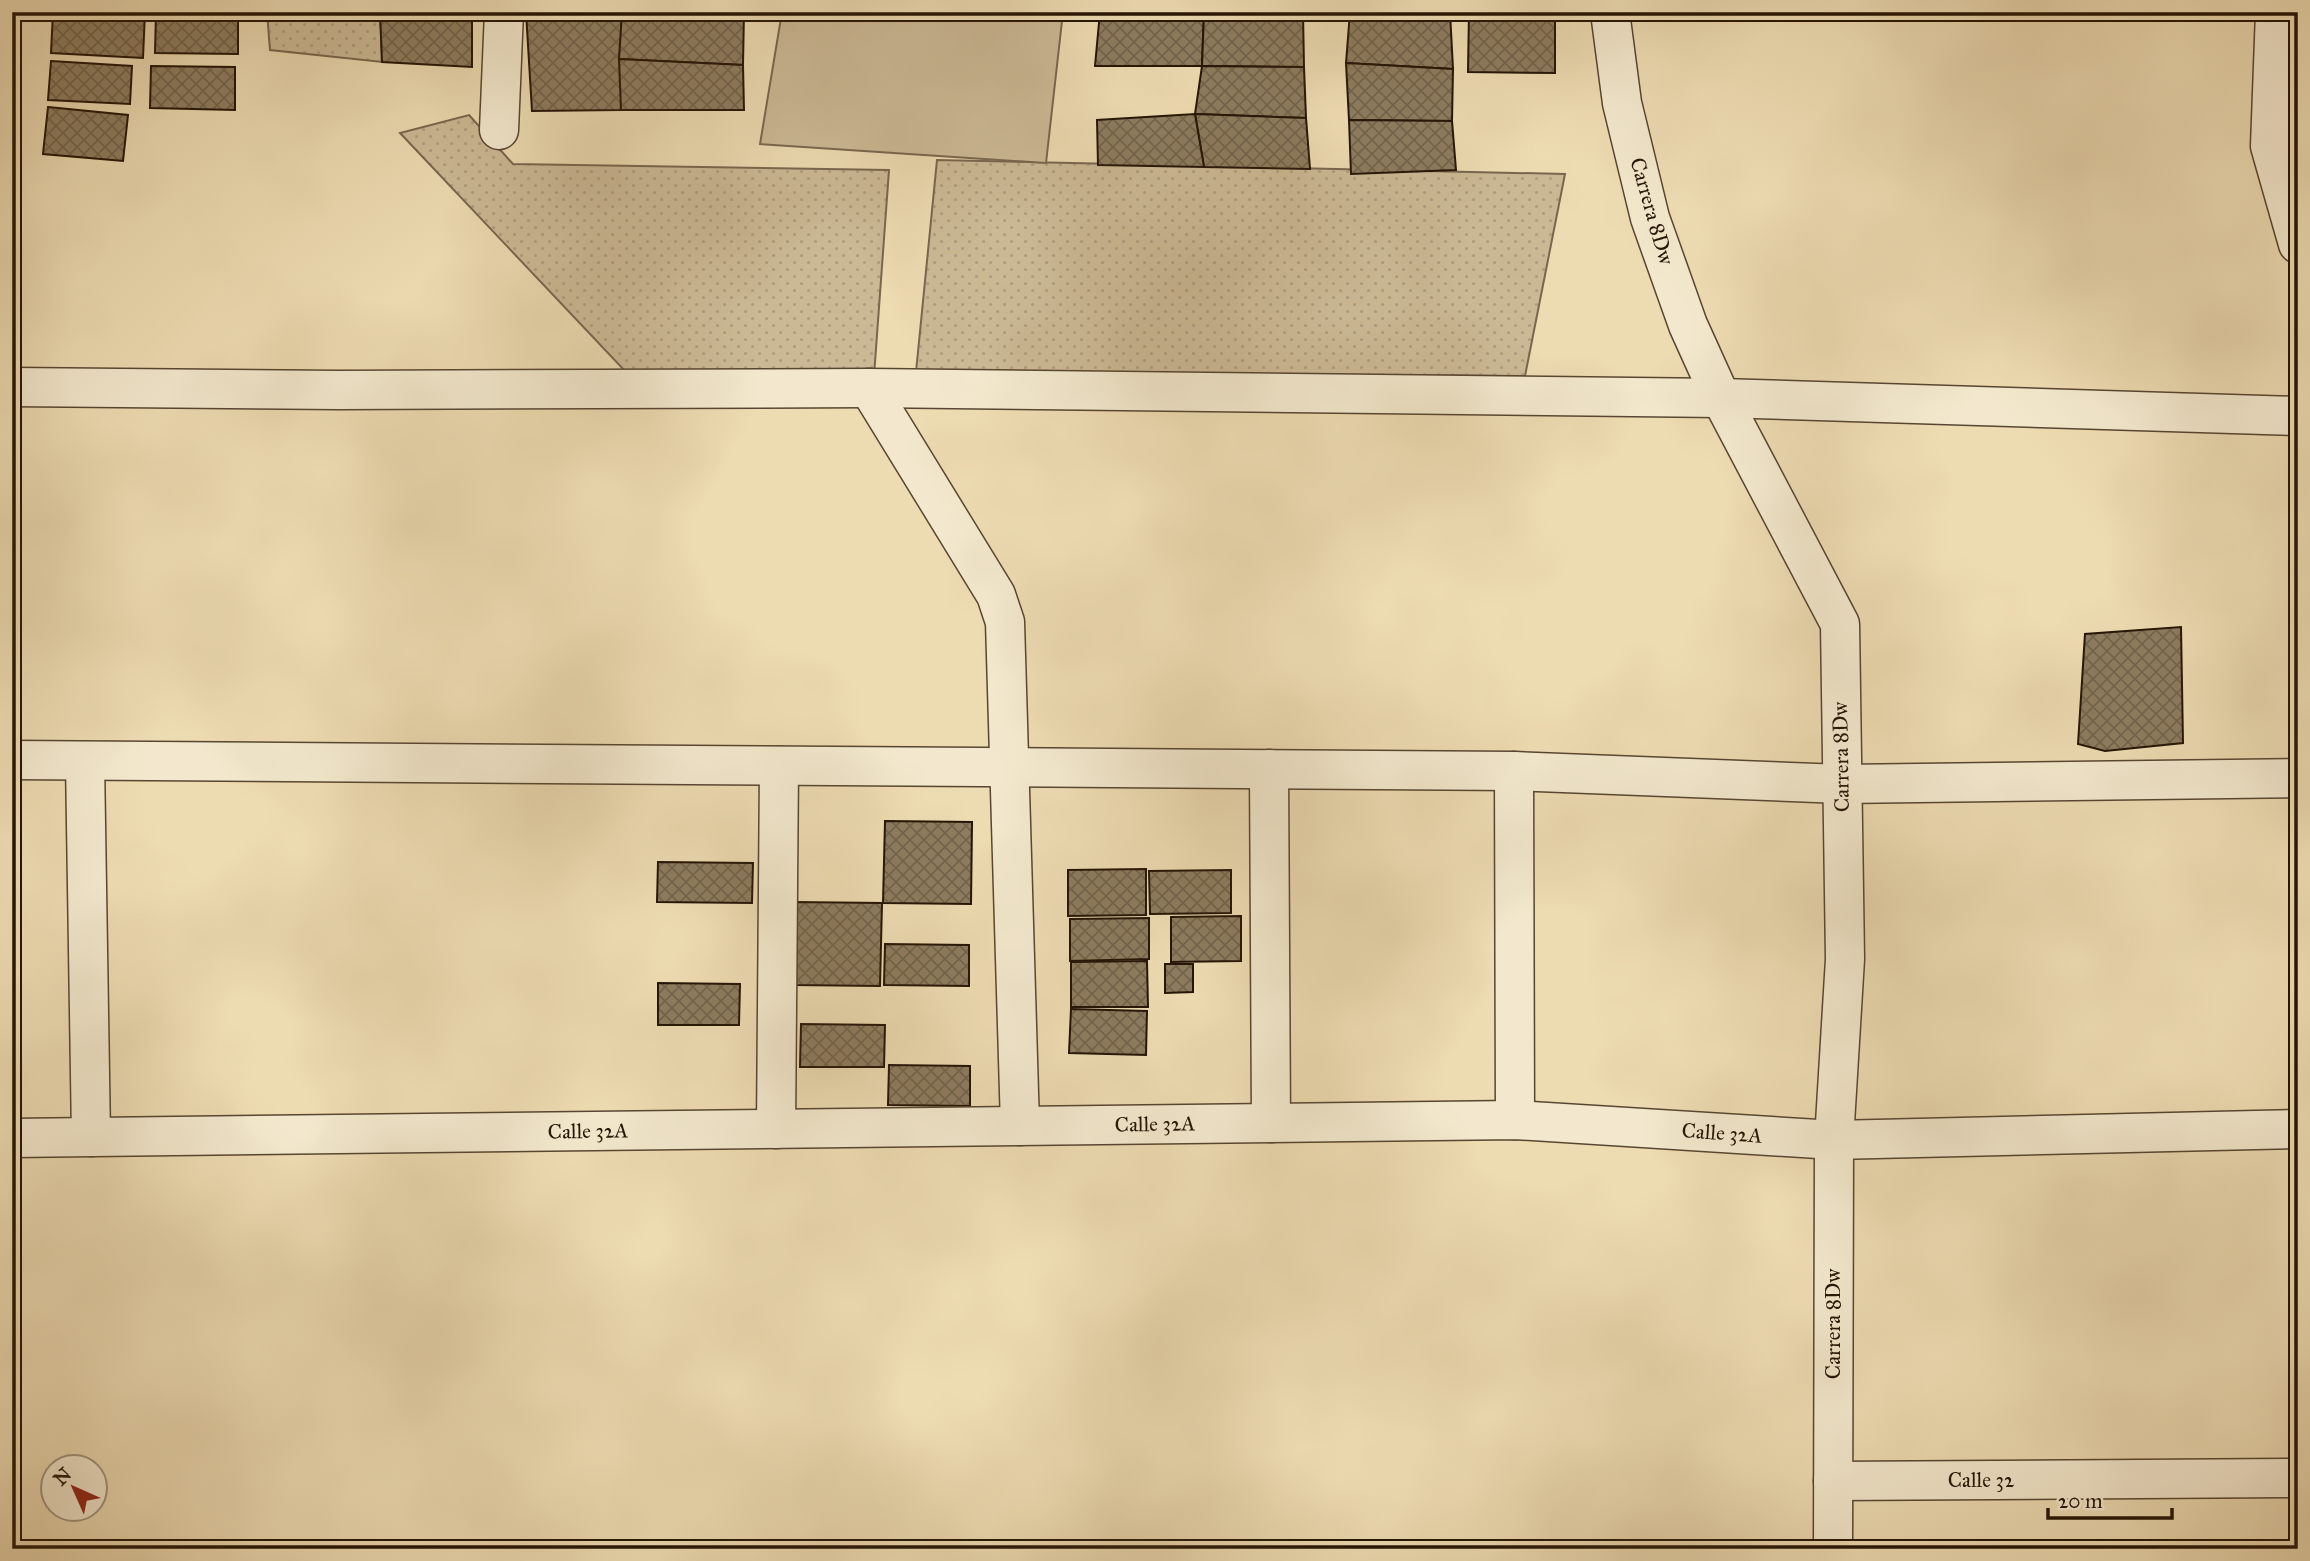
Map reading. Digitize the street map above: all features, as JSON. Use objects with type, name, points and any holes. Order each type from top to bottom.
[{"type":"street","points":[[499,130],[504,12]]},
{"type":"street","name":"Carrera 8Dw","points":[[1610,12],[1622,103],[1650,218],[1688,325],[1721,398],[1840,624],[1845,959],[1834,1140],[1833,1549]]},
{"type":"street","points":[[2274,12],[2270,146],[2298,244]]},
{"type":"street","points":[[12,387],[339,390],[869,388],[1721,398],[2298,416]]},
{"type":"street","points":[[869,388],[996,595],[1004,621],[1020,1126]]},
{"type":"street","points":[[12,760],[1514,771],[1842,784],[2298,778]]},
{"type":"street","points":[[85,761],[92,1137]]},
{"type":"street","points":[[776,1129],[779,766]]},
{"type":"street","points":[[1269,769],[1271,1123]]},
{"type":"street","points":[[1514,771],[1515,1120]]},
{"type":"street","name":"Calle 32A","points":[[12,1138],[1515,1120],[1834,1140],[2298,1129]]},
{"type":"street","name":"Calle 32","points":[[1833,1481],[2298,1478]]},
{"type":"shaded area","points":[[267,12],[380,12],[382,62],[270,50]]},
{"type":"shaded area","points":[[782,12],[1063,12],[1046,163],[760,144]]},
{"type":"shaded area","points":[[469,115],[513,164],[889,170],[874,376],[642,389],[400,133]]},
{"type":"shaded area","points":[[937,160],[1565,174],[1525,376],[916,372]]},
{"type":"building","points":[[53,12],[145,12],[143,58],[51,53]]},
{"type":"building","points":[[156,12],[238,12],[238,54],[155,53]]},
{"type":"building","points":[[380,12],[472,12],[472,67],[382,62]]},
{"type":"building","points":[[526,12],[622,12],[621,110],[532,111]]},
{"type":"building","points":[[622,12],[744,12],[743,65],[619,59]]},
{"type":"building","points":[[1100,12],[1204,12],[1202,66],[1095,66]]},
{"type":"building","points":[[1204,12],[1303,13],[1304,67],[1202,66]]},
{"type":"building","points":[[1350,12],[1450,12],[1453,69],[1346,63]]},
{"type":"building","points":[[1469,12],[1555,12],[1555,73],[1468,72]]},
{"type":"building","points":[[619,59],[743,65],[744,110],[621,110]]},
{"type":"building","points":[[51,61],[132,66],[130,104],[48,100]]},
{"type":"building","points":[[1346,63],[1453,69],[1452,121],[1349,120]]},
{"type":"building","points":[[151,66],[235,67],[235,110],[150,108]]},
{"type":"building","points":[[1202,66],[1304,67],[1306,118],[1195,114]]},
{"type":"building","points":[[48,107],[128,115],[123,161],[43,154]]},
{"type":"building","points":[[1195,114],[1306,118],[1310,169],[1204,167]]},
{"type":"building","points":[[1195,114],[1204,167],[1098,165],[1097,120]]},
{"type":"building","points":[[1349,120],[1452,121],[1456,170],[1351,174]]},
{"type":"building","points":[[2181,627],[2183,743],[2105,751],[2078,744],[2085,634]]},
{"type":"building","points":[[885,821],[972,822],[971,904],[883,903]]},
{"type":"building","points":[[658,862],[753,863],[752,903],[657,902]]},
{"type":"building","points":[[1146,869],[1146,915],[1068,916],[1068,870]]},
{"type":"building","points":[[1231,870],[1231,913],[1150,914],[1149,871]]},
{"type":"building","points":[[794,902],[882,903],[880,986],[793,985]]},
{"type":"building","points":[[1241,916],[1241,961],[1171,962],[1171,917]]},
{"type":"building","points":[[1149,918],[1149,959],[1070,961],[1070,919]]},
{"type":"building","points":[[885,944],[969,945],[969,986],[884,985]]},
{"type":"building","points":[[1147,961],[1148,1007],[1071,1007],[1071,962]]},
{"type":"building","points":[[1165,964],[1193,964],[1193,992],[1165,993]]},
{"type":"building","points":[[658,983],[740,984],[739,1025],[658,1025]]},
{"type":"building","points":[[1071,1009],[1147,1011],[1146,1055],[1069,1053]]},
{"type":"building","points":[[801,1024],[885,1025],[884,1067],[800,1067]]},
{"type":"building","points":[[889,1065],[970,1066],[970,1106],[888,1105]]}]
